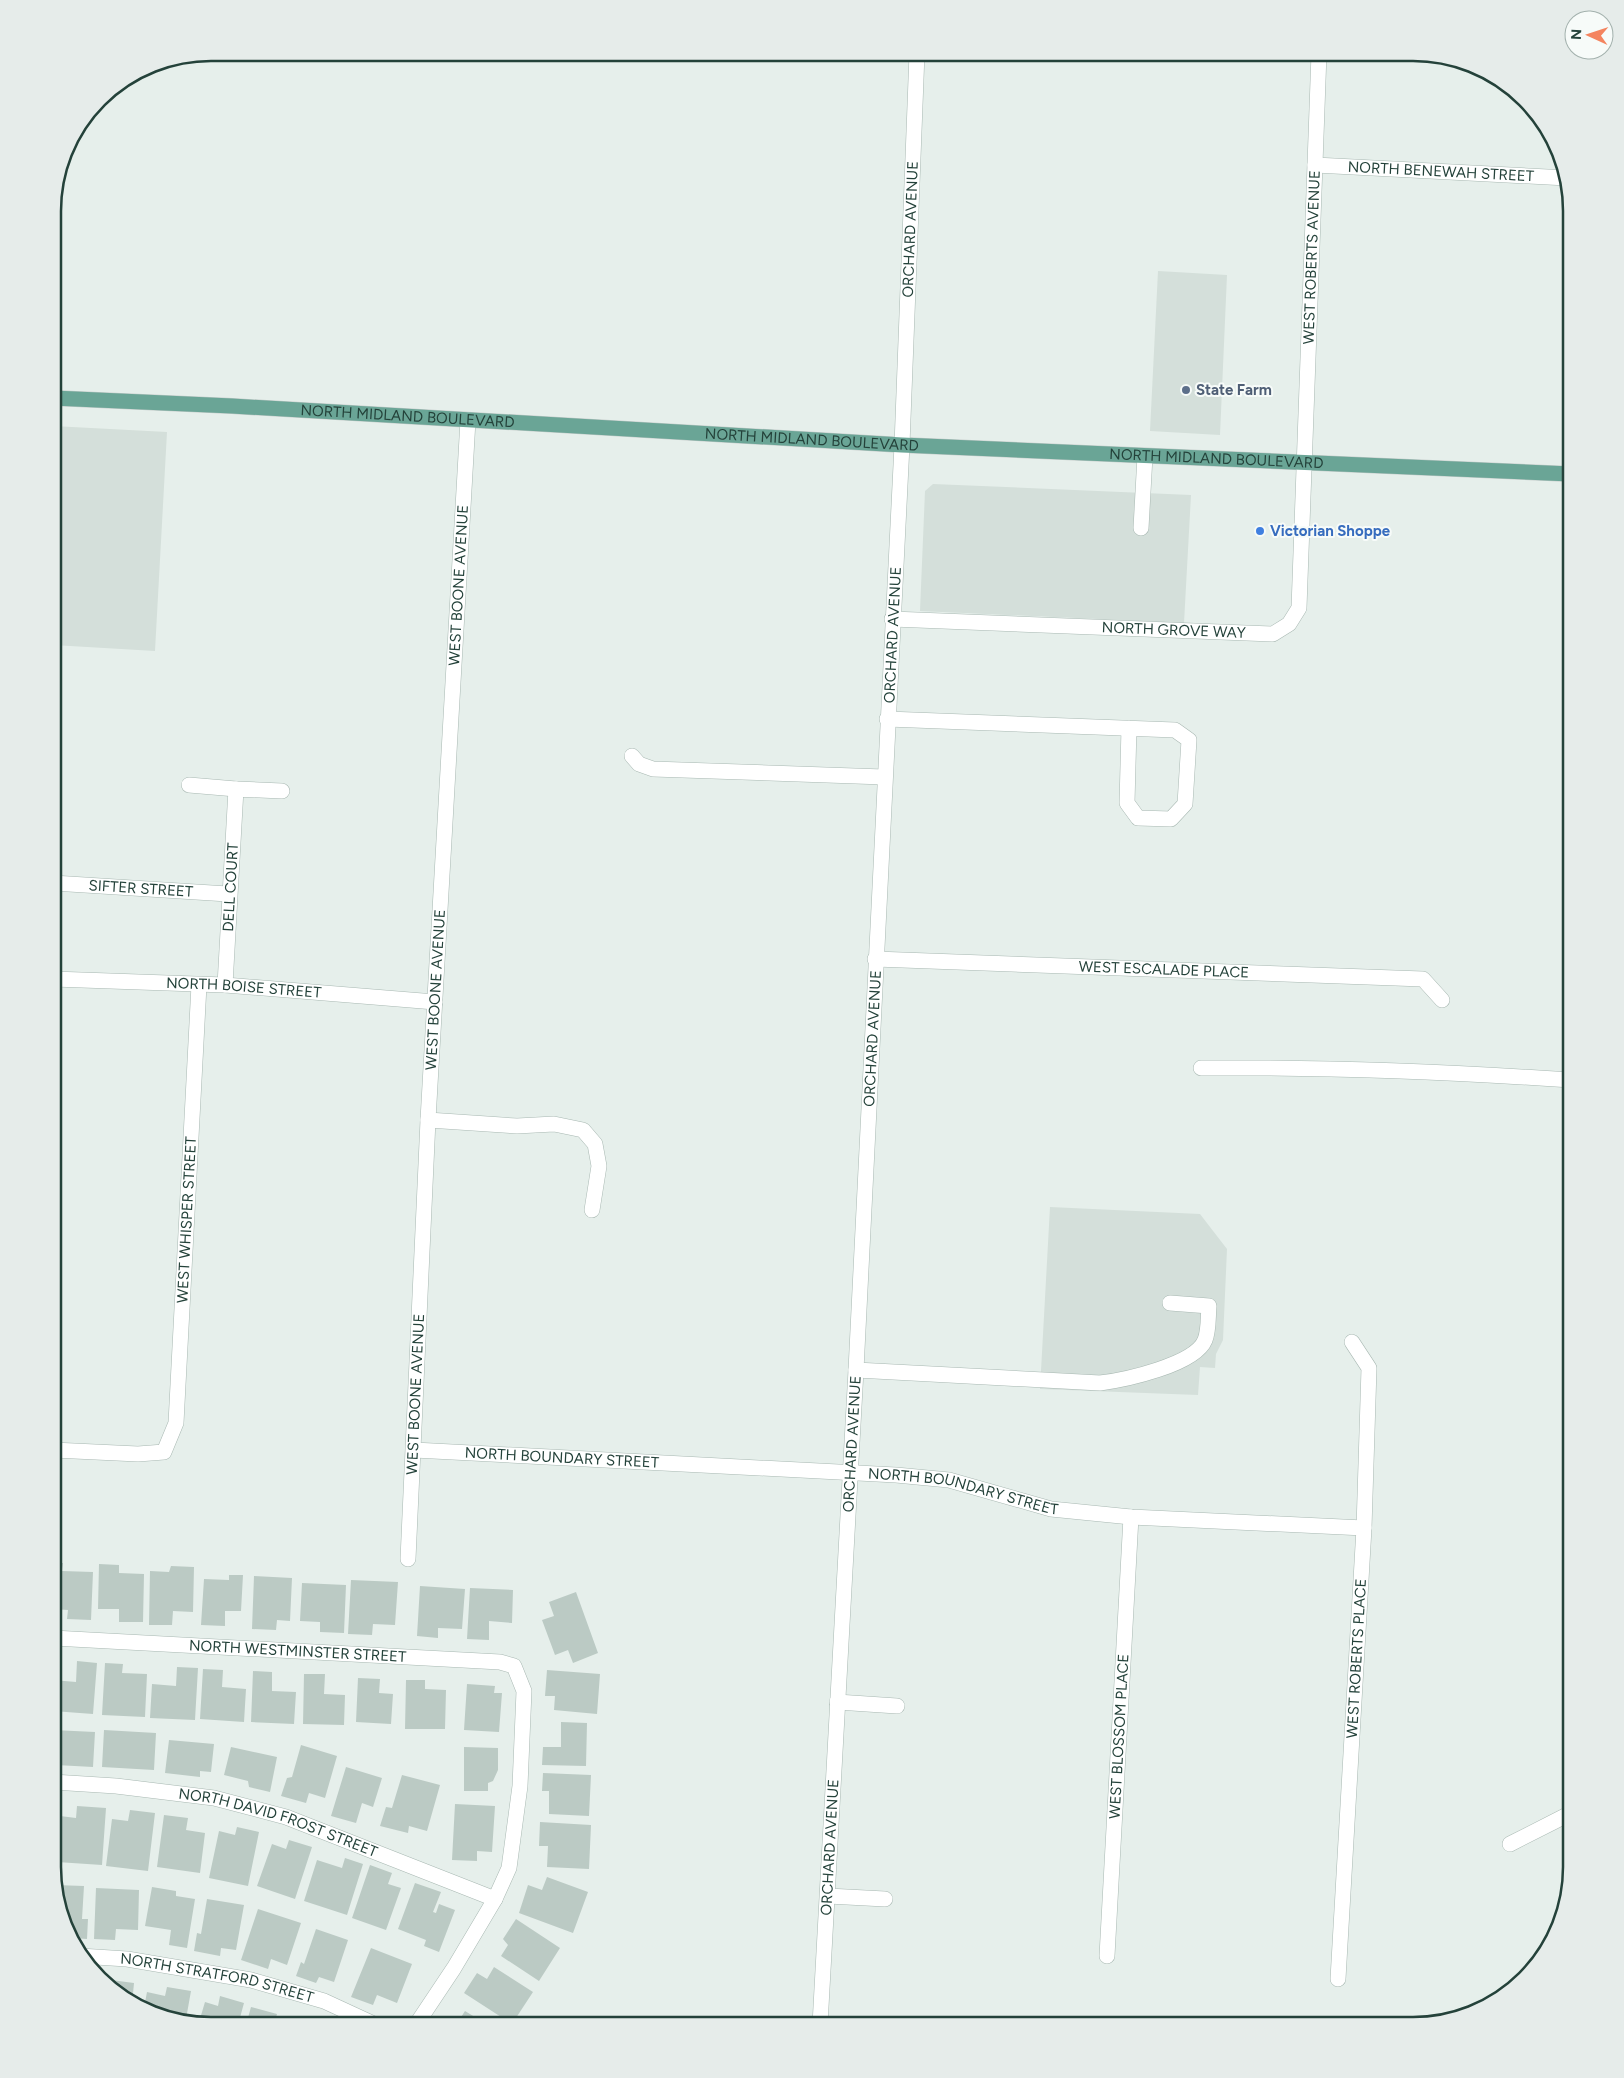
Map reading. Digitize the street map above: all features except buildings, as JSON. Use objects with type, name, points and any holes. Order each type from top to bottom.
[{"type":"main road","name":"NORTH MIDLAND BOULEVARD","points":[[62,398],[232,406],[902,445],[1563,474]]},
{"type":"street","name":"ORCHARD AVENUE","points":[[821,2017],[856,1370],[902,445],[917,62]]},
{"type":"street","name":"WEST ROBERTS AVENUE","points":[[1304,462],[1319,62]]},
{"type":"street","name":"NORTH BENEWAH STREET","points":[[1315,165],[1559,178]]},
{"type":"street","name":"WEST BOONE AVENUE","points":[[408,1559],[428,1120],[468,420]]},
{"type":"street","points":[[1141,528],[1145,456]]},
{"type":"street","name":"NORTH GROVE WAY","points":[[892,619],[1273,634],[1289,624],[1298,608],[1304,462]]},
{"type":"street","points":[[887,719],[1130,728],[1175,730],[1189,740],[1185,804],[1171,819],[1138,818],[1127,803],[1130,728]]},
{"type":"street","points":[[632,756],[638,764],[652,769],[884,777]]},
{"type":"street","points":[[189,785],[282,790]]},
{"type":"street","name":"DELL COURT","points":[[224,985],[228,894],[236,789]]},
{"type":"street","name":"SIFTER STREET","points":[[62,884],[228,894]]},
{"type":"street","name":"WEST ESCALADE PLACE","points":[[875,959],[1423,979],[1442,1000]]},
{"type":"street","name":"NORTH BOISE STREET","points":[[62,979],[224,985],[435,1002]]},
{"type":"street","name":"WEST WHISPER STREET","points":[[61,1450],[138,1454],[164,1452],[176,1423],[198,984]]},
{"type":"street","points":[[1202,1068],[1292,1067],[1563,1079]]},
{"type":"street","points":[[428,1120],[517,1126],[554,1124],[584,1130],[595,1144],[599,1166],[592,1210]]},
{"type":"street","points":[[856,1370],[1100,1383],[1121,1381],[1152,1373],[1194,1352],[1205,1342],[1209,1306],[1170,1303]]},
{"type":"street","name":"WEST ROBERTS PLACE","points":[[1338,1979],[1364,1528],[1370,1368],[1352,1342]]},
{"type":"street","name":"NORTH BOUNDARY STREET","points":[[414,1450],[849,1472],[949,1480],[1051,1508],[1131,1517],[1364,1528]]},
{"type":"street","name":"WEST BLOSSOM PLACE","points":[[1107,1956],[1131,1517]]},
{"type":"street","name":"NORTH WESTMINSTER STREET","points":[[61,1638],[500,1662],[514,1666],[524,1691],[520,1786],[509,1868],[495,1900]]},
{"type":"street","points":[[837,1702],[897,1706]]},
{"type":"street","name":"NORTH DAVID FROST STREET","points":[[61,1783],[116,1786],[214,1798],[286,1816],[495,1900]]},
{"type":"street","points":[[1510,1844],[1563,1818]]},
{"type":"street","points":[[828,1896],[885,1899]]},
{"type":"street","points":[[422,2017],[495,1900]]},
{"type":"street","name":"NORTH STRATFORD STREET","points":[[92,1957],[127,1959],[251,1980],[324,2001],[357,2017]]},
{"type":"shaded area","points":[[1158,271],[1227,275],[1220,435],[1150,431]]},
{"type":"shaded area","points":[[62,426],[167,432],[155,651],[62,646]]},
{"type":"shaded area","points":[[933,484],[1191,495],[1184,623],[920,611],[925,491]]},
{"type":"shaded area","points":[[1050,1207],[1200,1214],[1227,1249],[1223,1340],[1216,1354],[1215,1368],[1200,1367],[1198,1395],[1040,1389]]},
{"type":"place","name":"State Farm","points":[[1186,390]]},
{"type":"place","name":"Victorian Shoppe","points":[[1260,531]]}]
